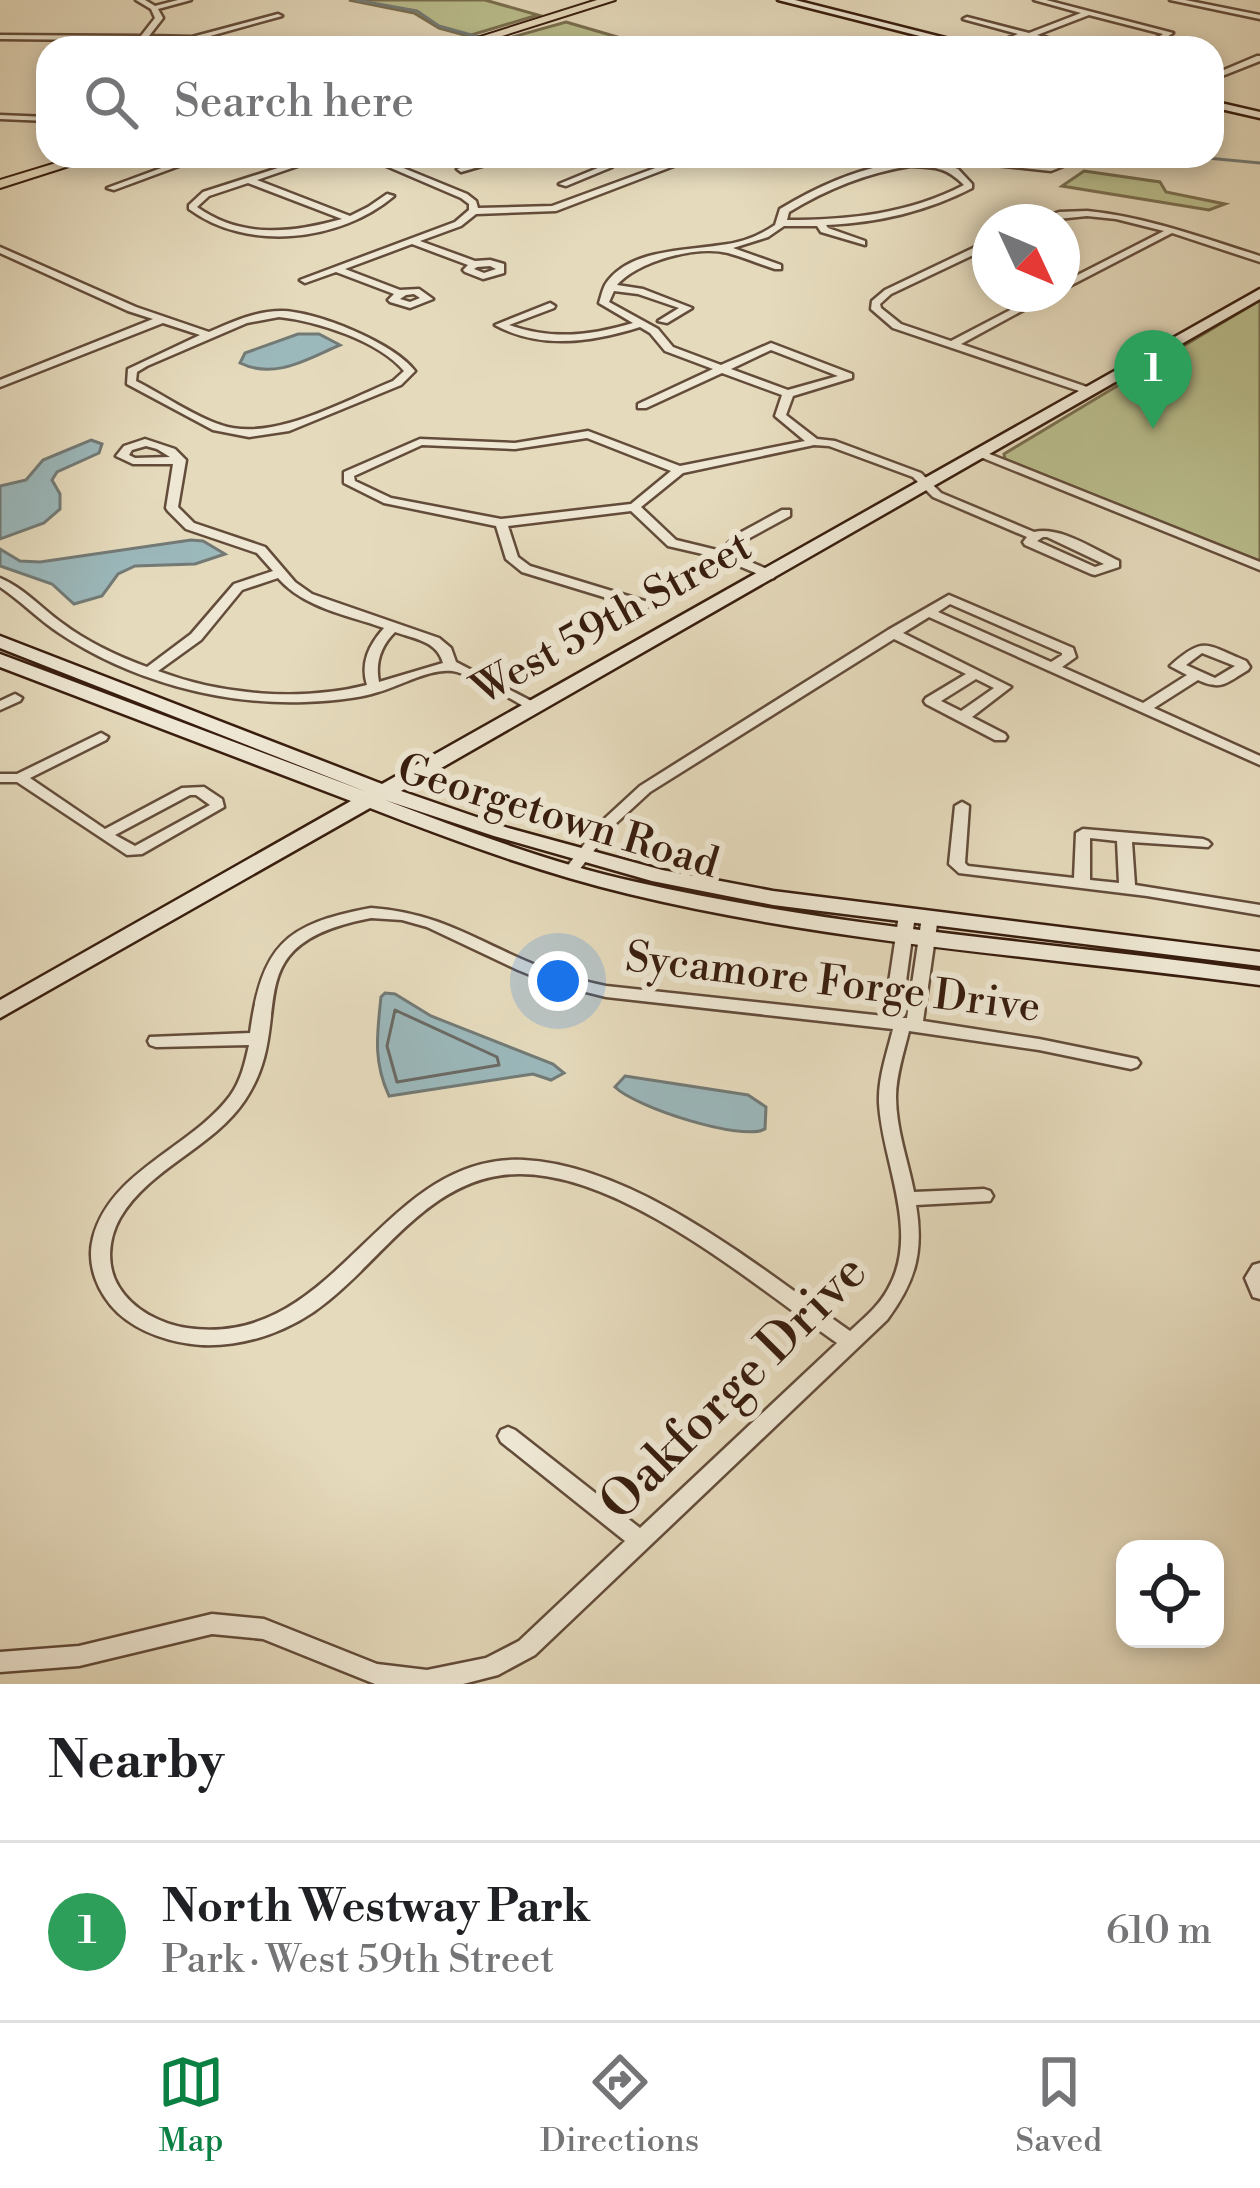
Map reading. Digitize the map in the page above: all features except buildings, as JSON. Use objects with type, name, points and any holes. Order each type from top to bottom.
[{"type":"main road","points":[[491,36],[609,0]]},
{"type":"main road","points":[[0,184],[53,168]]},
{"type":"street","points":[[140,0],[154,8],[187,0]]},
{"type":"street","points":[[783,0],[934,36]]},
{"type":"street","points":[[1037,0],[1168,36]]},
{"type":"street","points":[[1174,0],[1207,2],[1260,17]]},
{"type":"street","points":[[145,36],[158,22],[154,8]]},
{"type":"street","points":[[967,19],[1028,36],[1090,11]]},
{"type":"street","points":[[213,36],[278,16]]},
{"type":"street","points":[[0,37],[36,37]]},
{"type":"street","points":[[1224,73],[1260,58]]},
{"type":"street","points":[[1224,107],[1260,116]]},
{"type":"street","points":[[3,117],[36,118]]},
{"type":"street","points":[[111,188],[168,168]]},
{"type":"street","points":[[286,168],[196,199],[192,207],[273,237],[346,217],[390,196]]},
{"type":"street","points":[[397,168],[464,196],[473,203],[474,211]]},
{"type":"street","points":[[461,169],[465,168]]},
{"type":"street","points":[[563,184],[605,168]]},
{"type":"street","points":[[611,168],[639,177]]},
{"type":"street","points":[[305,280],[464,221],[474,211],[544,212],[663,168]]},
{"type":"street","points":[[782,223],[782,214],[789,207],[880,168]]},
{"type":"street","points":[[642,406],[722,369],[770,347],[848,376],[788,394],[722,369],[669,349],[654,331],[606,306],[603,300],[609,287],[622,272],[661,256],[723,248],[782,223],[854,222],[938,201],[968,187],[952,168]]},
{"type":"street","points":[[550,179],[595,194]]},
{"type":"street","points":[[248,180],[346,217]]},
{"type":"street","points":[[1080,213],[1122,217],[1260,259]]},
{"type":"street","points":[[820,223],[824,230],[862,243]]},
{"type":"street","points":[[1080,278],[1168,232]]},
{"type":"street","points":[[260,236],[257,241],[268,244],[284,242],[287,236]]},
{"type":"street","points":[[412,241],[474,264]]},
{"type":"street","points":[[723,248],[778,267]]},
{"type":"street","points":[[0,250],[209,335],[256,316],[301,315],[409,365],[409,373],[400,381],[280,430],[233,433],[131,382],[132,371],[143,364],[209,335]]},
{"type":"street","points":[[972,252],[888,292],[875,303],[880,315],[897,326],[1089,391]]},
{"type":"street","points":[[337,269],[399,293]]},
{"type":"street","points":[[609,287],[640,291],[687,308],[663,321]]},
{"type":"street","name":"West 59th Street","points":[[0,1010],[1260,293]]},
{"type":"street","points":[[550,306],[500,325],[541,341],[598,338],[640,324]]},
{"type":"street","points":[[951,344],[1013,312]]},
{"type":"street","points":[[0,384],[163,319]]},
{"type":"street","points":[[788,394],[780,416],[814,442]]},
{"type":"street","points":[[679,470],[634,507],[501,523],[388,501],[350,483],[348,473],[420,442],[514,446],[585,434],[679,470],[831,442],[921,478],[938,495],[1034,536],[1049,534],[1115,564],[1095,571],[1030,543],[1034,536]]},
{"type":"street","points":[[982,454],[1260,566]]},
{"type":"street","points":[[180,460],[172,505],[178,518],[198,530],[255,546],[312,599],[441,646],[451,666]]},
{"type":"street","points":[[634,507],[672,543],[724,555],[770,575]]},
{"type":"street","points":[[724,555],[745,535],[786,513]]},
{"type":"street","points":[[501,523],[512,559],[525,569],[644,604]]},
{"type":"street","points":[[150,671],[196,637],[238,587],[280,573]]},
{"type":"street","points":[[0,582],[78,639],[150,671],[217,692],[326,697],[451,666],[469,670],[536,707]]},
{"type":"street","points":[[577,863],[616,814],[645,789],[928,612],[1260,761]]},
{"type":"street","points":[[375,688],[369,677],[377,643],[393,627]]},
{"type":"street","points":[[893,633],[1005,690],[961,718]]},
{"type":"street","name":"Georgetown Road","points":[[0,642],[377,797]]},
{"type":"street","name":"Georgetown Road","points":[[0,659],[377,797],[698,902],[1260,959]]},
{"type":"street","points":[[976,673],[932,701],[1000,737]]},
{"type":"street","points":[[1145,708],[1196,675]]},
{"type":"street","points":[[0,778],[20,778],[101,737]]},
{"type":"street","points":[[1241,753],[1260,743]]},
{"type":"street","points":[[20,778],[104,835],[127,850],[137,851],[218,804],[199,790],[189,790],[104,835]]},
{"type":"street","points":[[962,806],[960,868],[1260,910]]},
{"type":"street","points":[[1082,883],[1082,834],[1203,844]]},
{"type":"street","points":[[1124,836],[1126,888]]},
{"type":"street","name":"Sycamore Forge Drive","points":[[851,1342],[640,1202],[573,1175],[523,1167],[481,1172],[436,1192],[327,1294],[278,1324],[214,1337],[170,1332],[122,1305],[107,1283],[101,1258],[107,1225],[138,1184],[239,1096],[249,1076],[267,977],[290,945],[330,922],[387,914],[441,923],[529,969],[582,986],[1013,1037],[1132,1063]]},
{"type":"street","name":"Georgetown Road","points":[[917,927],[1260,978]]},
{"type":"street","name":"Oakforge Drive","points":[[405,1682],[449,1679],[510,1660],[542,1635],[890,1304],[908,1273],[913,1239],[888,1103],[917,927]]},
{"type":"street","points":[[156,1041],[256,1039]]},
{"type":"street","points":[[906,1198],[984,1196]]},
{"type":"street","points":[[1260,1270],[1255,1282],[1260,1292]]},
{"type":"street","points":[[508,1436],[641,1541]]},
{"type":"street","points":[[0,1662],[79,1656],[179,1629],[233,1624],[264,1629],[405,1682]]},
{"type":"green space","points":[[349,0],[485,0],[538,15],[468,36],[439,28],[414,13]]},
{"type":"green space","points":[[566,22],[614,36],[516,36]]},
{"type":"green space","points":[[1084,171],[1160,182],[1166,192],[1225,204],[1209,210],[1062,186]]},
{"type":"green space","points":[[1260,300],[1260,562],[1005,459],[1004,454]]},
{"type":"water","points":[[298,334],[319,334],[340,345],[278,368],[240,363],[245,353]]},
{"type":"water","points":[[91,440],[102,444],[99,453],[57,472],[52,480],[60,494],[60,509],[44,523],[0,539],[0,486],[26,480],[43,460]]},
{"type":"water","points":[[203,541],[225,554],[195,564],[135,566],[118,574],[102,596],[74,604],[52,584],[0,566],[0,549],[20,561],[40,562]]},
{"type":"water","points":[[385,993],[553,1064],[564,1073],[551,1080],[533,1074],[389,1096],[378,1048]]},
{"type":"water","points":[[625,1076],[748,1095],[766,1107],[765,1129],[735,1131],[665,1113],[615,1087]]},
{"type":"waterway","points":[[356,0],[417,11],[439,26],[475,36]]},
{"type":"waterway","points":[[1224,160],[1260,163]]},
{"type":"place","name":"North Westway Park","points":[[1153,429]]}]
